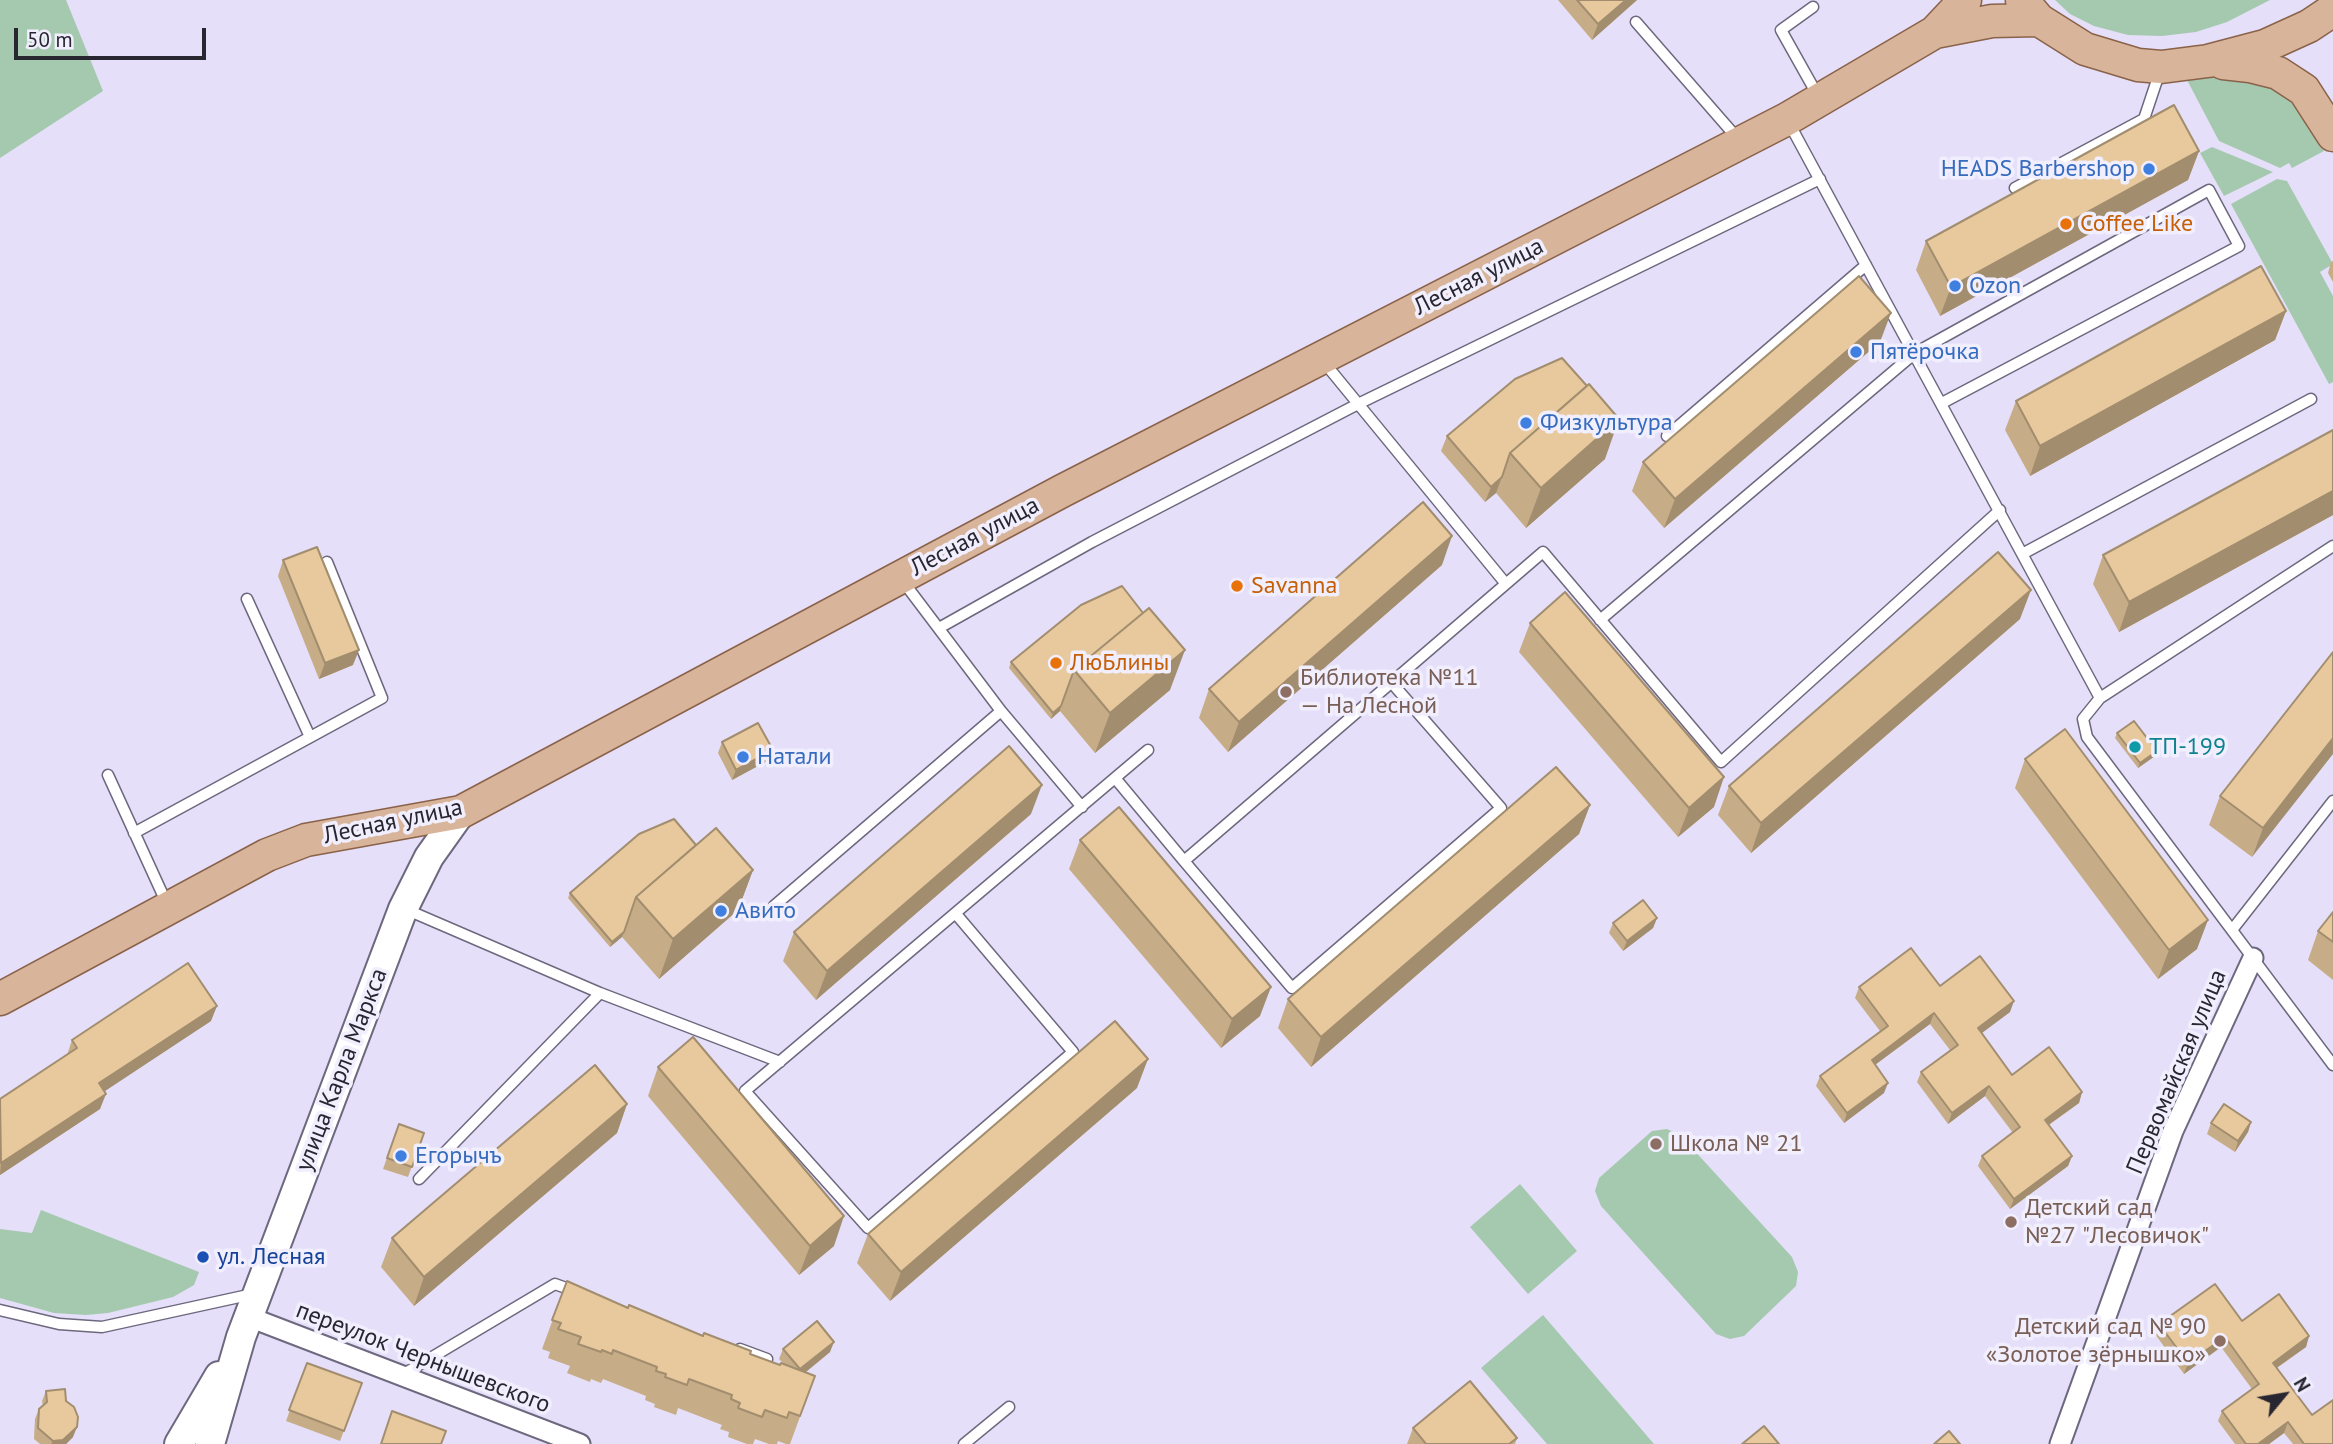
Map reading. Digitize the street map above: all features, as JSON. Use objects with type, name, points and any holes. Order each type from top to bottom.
[{"type":"main road","name":"Лесная улица","points":[[0,999],[267,855],[306,840],[461,812],[899,577],[1787,119],[1935,32],[1965,0]]},
{"type":"main road","name":"Лесная улица","points":[[1935,32],[1992,21],[2030,10]]},
{"type":"main road","points":[[2030,10],[2085,50],[2137,65],[2161,67],[2208,61],[2265,47],[2309,26],[2333,10]]},
{"type":"main road","points":[[2208,61],[2250,66],[2278,74],[2304,90],[2333,135]]},
{"type":"main road","name":"улица Карла Маркса","points":[[210,1444],[249,1316],[403,909],[429,857],[461,812]]},
{"type":"main road","name":"улица Карла Маркса","points":[[179,1444],[249,1316]]},
{"type":"street","name":"Первомайская улица","points":[[2060,1444],[2174,1131],[2253,957]]},
{"type":"street","name":"переулок Чернышевского","points":[[249,1316],[580,1444]]},
{"type":"lane","points":[[1813,7],[1781,30],[1820,99]]},
{"type":"lane","points":[[1636,22],[1740,142]]},
{"type":"lane","points":[[2015,188],[2144,119],[2161,67]]},
{"type":"lane","points":[[1787,119],[2100,698]]},
{"type":"lane","points":[[939,628],[1092,542],[1358,404],[1820,179]]},
{"type":"lane","points":[[1600,620],[1914,353],[2208,190],[2239,246],[1942,403]]},
{"type":"lane","points":[[1667,436],[1866,265]]},
{"type":"lane","points":[[1321,358],[1506,584]]},
{"type":"lane","points":[[2024,553],[2311,399]]},
{"type":"lane","points":[[1184,861],[1543,552],[1721,762],[2000,510]]},
{"type":"lane","points":[[2333,546],[2100,698],[2083,719],[2087,737],[2333,1065]]},
{"type":"lane","points":[[134,833],[382,698],[327,562]]},
{"type":"lane","points":[[899,577],[1001,711],[1082,807]]},
{"type":"lane","points":[[247,599],[310,737]]},
{"type":"lane","points":[[1115,778],[1292,988],[1501,808],[1391,682]]},
{"type":"lane","points":[[774,906],[1001,711]]},
{"type":"lane","points":[[956,914],[1073,1052],[868,1228],[745,1091],[1148,750]]},
{"type":"lane","points":[[108,775],[169,908]]},
{"type":"lane","points":[[2232,930],[2333,802]]},
{"type":"lane","points":[[403,909],[600,993],[780,1062]]},
{"type":"lane","points":[[418,1179],[600,993]]},
{"type":"lane","points":[[401,1376],[555,1284],[593,1297]]},
{"type":"lane","points":[[0,1310],[59,1324],[102,1327],[249,1316]]},
{"type":"lane","points":[[730,1346],[767,1359]]},
{"type":"lane","points":[[964,1444],[1009,1407]]},
{"type":"green space","points":[[0,0],[66,0],[103,91],[0,158]]},
{"type":"green space","points":[[2055,0],[2270,0],[2227,22],[2196,32],[2162,36],[2128,35],[2094,26],[2070,14]]},
{"type":"green space","points":[[2209,75],[2235,76],[2272,86],[2300,108],[2324,151],[2292,168],[2289,163],[2280,168],[2219,141],[2187,80]]},
{"type":"green space","points":[[2212,147],[2273,172],[2224,196],[2200,153]]},
{"type":"green space","points":[[2277,179],[2287,181],[2333,264],[2320,272],[2333,296],[2333,382],[2329,384],[2231,204]]},
{"type":"green space","points":[[1667,1129],[1680,1135],[1792,1257],[1798,1272],[1796,1286],[1744,1336],[1730,1339],[1716,1334],[1601,1206],[1595,1191],[1599,1178],[1652,1131]]},
{"type":"green space","points":[[1520,1184],[1577,1251],[1528,1294],[1470,1227]]},
{"type":"green space","points":[[41,1210],[199,1272],[194,1285],[173,1297],[108,1313],[86,1315],[54,1313],[0,1298],[0,1229],[32,1233]]},
{"type":"green space","points":[[1543,1315],[1654,1444],[1547,1444],[1481,1368]]},
{"type":"building","points":[[1577,0],[1626,0],[1598,24]]},
{"type":"building","points":[[2174,105],[2199,151],[1951,287],[1926,241]]},
{"type":"building","points":[[2261,266],[2286,311],[2040,446],[2016,401]]},
{"type":"building","points":[[1859,276],[1891,313],[1675,499],[1643,462]]},
{"type":"building","points":[[1562,358],[1587,386],[1510,453],[1502,477],[1491,487],[1447,436],[1515,379]]},
{"type":"building","points":[[1589,384],[1619,419],[1541,488],[1510,453]]},
{"type":"building","points":[[2333,430],[2333,491],[2129,602],[2103,555]]},
{"type":"building","points":[[1423,502],[1452,536],[1239,722],[1209,689]]},
{"type":"building","points":[[317,547],[359,650],[325,663],[283,560]]},
{"type":"building","points":[[1998,552],[2031,590],[1761,823],[1729,786]]},
{"type":"building","points":[[1122,586],[1143,613],[1074,670],[1061,706],[1053,713],[1011,662],[1081,605]]},
{"type":"building","points":[[1565,592],[1724,777],[1689,808],[1530,623]]},
{"type":"building","points":[[1149,608],[1185,650],[1110,713],[1074,670]]},
{"type":"building","points":[[2333,652],[2333,738],[2263,828],[2220,796]]},
{"type":"building","name":"ТП-199","points":[[2134,721],[2157,751],[2140,763],[2117,733]]},
{"type":"building","name":"Натали","points":[[758,723],[773,750],[736,770],[722,742]]},
{"type":"building","points":[[2065,729],[2208,920],[2169,950],[2025,759]]},
{"type":"building","points":[[1009,746],[1042,785],[827,971],[794,932]]},
{"type":"building","points":[[1556,767],[1590,805],[1321,1037],[1288,999]]},
{"type":"building","points":[[1119,807],[1271,987],[1232,1019],[1080,840]]},
{"type":"building","points":[[674,819],[696,845],[636,897],[624,932],[612,942],[570,893],[639,834]]},
{"type":"building","points":[[716,828],[753,870],[673,939],[636,897]]},
{"type":"building","points":[[1643,900],[1657,918],[1627,941],[1613,923]]},
{"type":"building","points":[[2333,912],[2333,942],[2318,931]]},
{"type":"building","points":[[1911,948],[1940,986],[1980,956],[2014,1001],[1978,1028],[2012,1075],[2049,1047],[2082,1092],[2045,1120],[2072,1156],[2014,1199],[1982,1156],[2020,1127],[1989,1086],[1952,1113],[1921,1072],[1958,1045],[1934,1013],[1872,1060],[1888,1083],[1847,1113],[1820,1076],[1888,1026],[1859,987]]},
{"type":"building","points":[[188,963],[217,1006],[99,1083],[106,1094],[1,1163],[0,1099],[77,1048],[72,1040]]},
{"type":"building","points":[[1115,1021],[1148,1059],[901,1272],[868,1234]]},
{"type":"building","points":[[693,1037],[844,1216],[810,1246],[658,1067]]},
{"type":"building","points":[[595,1065],[627,1104],[424,1277],[392,1238]]},
{"type":"building","points":[[2224,1104],[2251,1122],[2238,1141],[2211,1123]]},
{"type":"building","name":"Егорычъ","points":[[399,1124],[424,1133],[412,1167],[387,1158]]},
{"type":"building","points":[[567,1281],[628,1308],[629,1305],[703,1336],[704,1333],[751,1351],[750,1354],[815,1376],[800,1416],[789,1412],[787,1418],[765,1410],[762,1417],[738,1408],[740,1403],[731,1399],[732,1395],[689,1379],[687,1385],[665,1377],[666,1374],[656,1371],[657,1367],[613,1350],[612,1354],[578,1344],[581,1337],[558,1329],[561,1323],[552,1320]]},
{"type":"building","points":[[2215,1284],[2242,1321],[2279,1294],[2309,1336],[2273,1363],[2312,1415],[2333,1400],[2333,1444],[2304,1444],[2288,1422],[2258,1444],[2246,1444],[2222,1411],[2259,1384],[2225,1337],[2188,1363],[2159,1324]]},
{"type":"building","points":[[817,1321],[834,1342],[800,1369],[783,1349]]},
{"type":"building","points":[[307,1363],[362,1383],[344,1431],[289,1410]]},
{"type":"building","points":[[1470,1381],[1517,1438],[1509,1444],[1426,1444],[1413,1428]]},
{"type":"building","points":[[65,1389],[66,1401],[74,1407],[78,1417],[77,1427],[63,1440],[53,1441],[38,1428],[39,1409],[47,1402],[46,1391]]},
{"type":"building","points":[[392,1411],[446,1431],[441,1444],[381,1444]]},
{"type":"building","points":[[1764,1426],[1779,1444],[1742,1444]]},
{"type":"building","points":[[1949,1431],[1960,1444],[1934,1444]]},
{"type":"place","name":"HEADS Barbershop","points":[[2149,169]]},
{"type":"place","name":"Coffee Like","points":[[2066,224]]},
{"type":"place","name":"Ozon","points":[[1955,286]]},
{"type":"place","name":"Пятёрочка","points":[[1856,352]]},
{"type":"place","name":"Физкультура","points":[[1526,423]]},
{"type":"place","name":"Savanna","points":[[1237,586]]},
{"type":"place","name":"ЛюБлины","points":[[1056,663]]},
{"type":"place","name":"Библиотека №11 — На Лесной","points":[[1286,692]]},
{"type":"place","name":"ТП-199","points":[[2135,747]]},
{"type":"place","name":"Натали","points":[[743,757]]},
{"type":"place","name":"Авито","points":[[721,911]]},
{"type":"place","name":"Школа № 21","points":[[1656,1144]]},
{"type":"place","name":"Егорычъ","points":[[401,1156]]},
{"type":"place","name":"Детский сад №27 \"Лесовичок\"","points":[[2011,1222]]},
{"type":"place","name":"ул. Лесная","points":[[203,1257]]},
{"type":"place","name":"Детский сад № 90 «Золотое зёрнышко»","points":[[2220,1341]]}]
